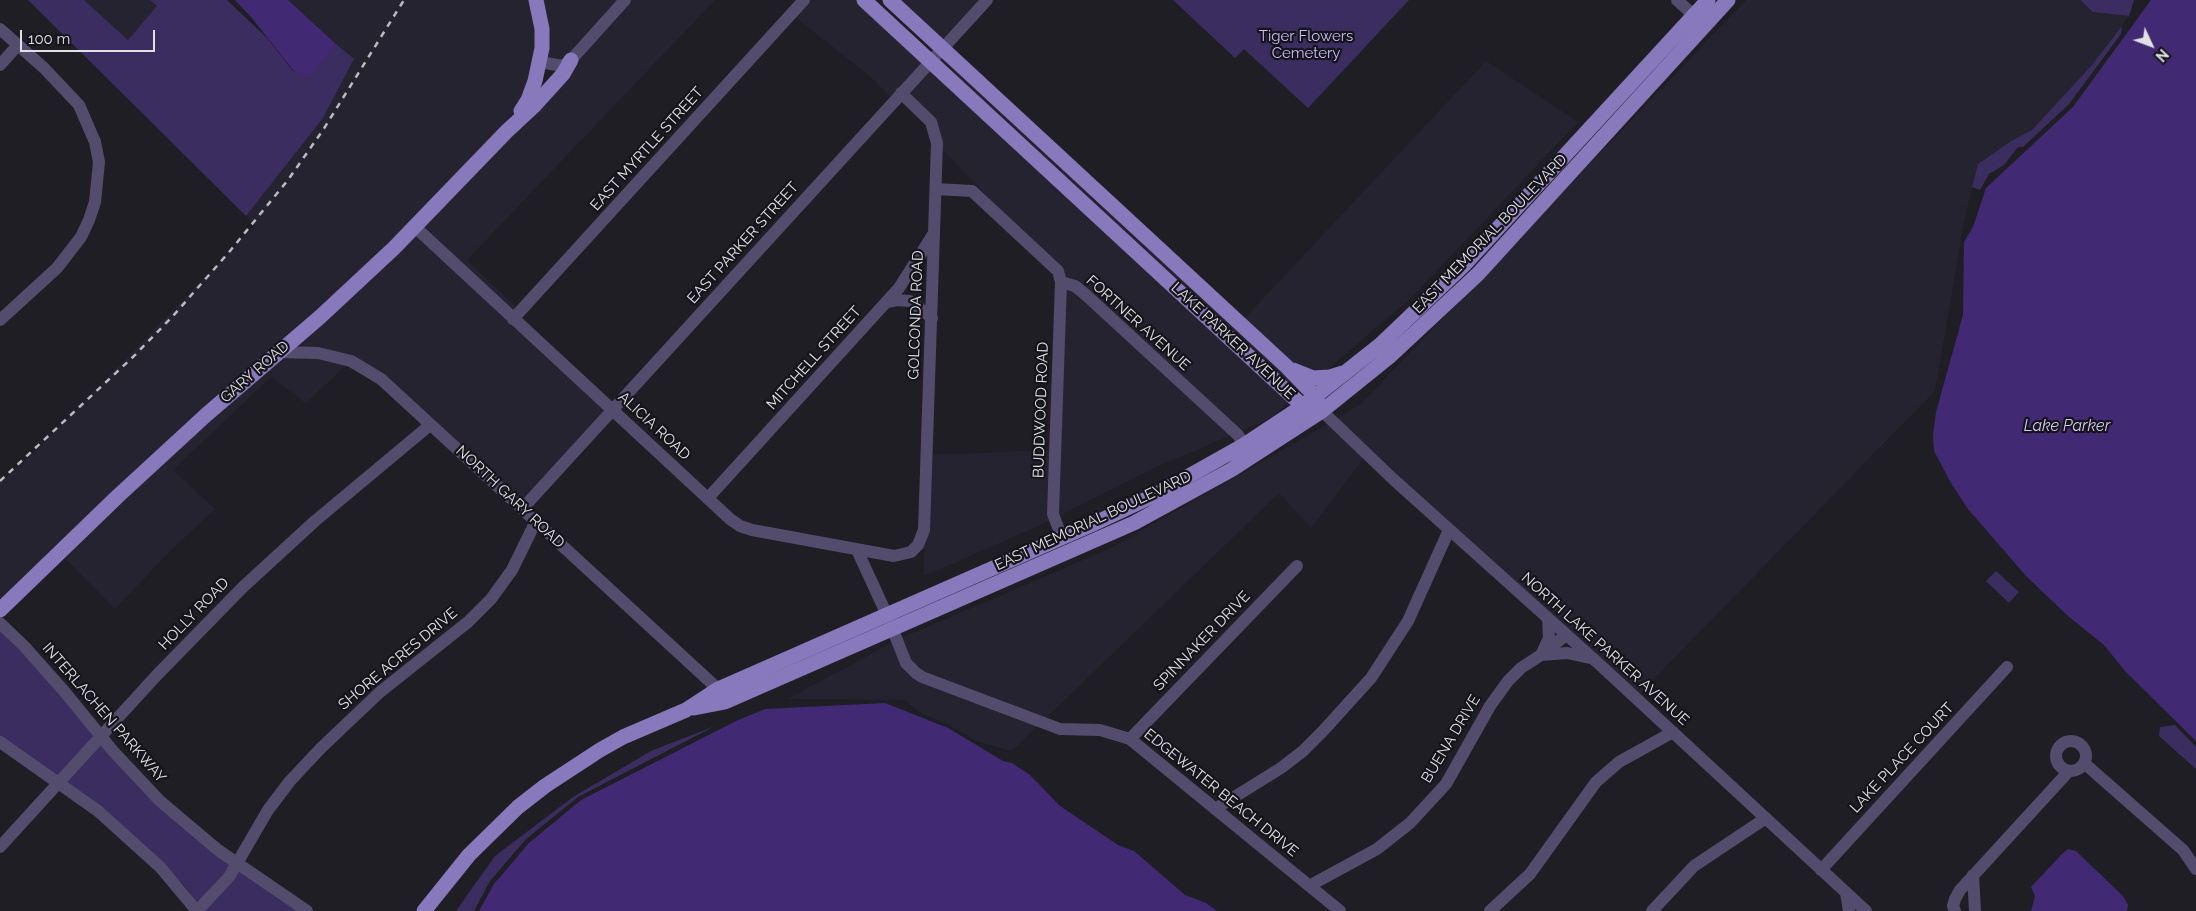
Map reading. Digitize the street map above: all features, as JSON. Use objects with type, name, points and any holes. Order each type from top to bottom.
[{"type":"main road","points":[[507,130],[528,100],[540,62],[542,29],[536,0]]},
{"type":"main road","name":"LAKE PARKER AVENUE","points":[[864,0],[1303,406],[1319,404]]},
{"type":"main road","name":"LAKE PARKER AVENUE","points":[[890,0],[1286,366],[1319,404]]},
{"type":"main road","name":"EAST MEMORIAL BOULEVARD","points":[[424,911],[469,855],[518,808],[545,786],[623,737],[692,708],[725,702],[1110,534],[1165,507],[1231,470],[1418,332],[1478,274],[1529,218],[1699,20],[1708,0]]},
{"type":"main road","name":"EAST MEMORIAL BOULEVARD","points":[[1319,404],[1349,371],[1407,320],[1446,282],[1542,180],[1699,20],[1728,0]]},
{"type":"main road","points":[[507,130],[534,106],[563,74],[571,60]]},
{"type":"main road","name":"GARY ROAD","points":[[0,610],[118,496],[320,316],[414,226],[507,130]]},
{"type":"main road","points":[[1529,218],[1542,191],[1542,180]]},
{"type":"main road","points":[[1286,366],[1313,378],[1330,377],[1349,371]]},
{"type":"main road","name":"EAST MEMORIAL BOULEVARD","points":[[692,708],[718,689],[1062,538],[1162,491],[1244,445],[1303,406]]},
{"type":"street","points":[[540,62],[562,66],[571,60],[625,0]]},
{"type":"street","name":"EAST MYRTLE STREET","points":[[513,319],[804,0]]},
{"type":"street","name":"EAST PARKER STREET","points":[[523,508],[901,93],[944,50],[987,0]]},
{"type":"street","points":[[1677,0],[1699,20]]},
{"type":"street","points":[[0,30],[65,89],[79,105],[95,142],[99,162],[98,181],[89,220],[70,254],[0,320]]},
{"type":"street","points":[[0,65],[18,45]]},
{"type":"street","name":"GOLCONDA ROAD","points":[[901,93],[931,122],[935,132],[936,189],[924,530],[921,540],[914,549]]},
{"type":"street","name":"FORTNER AVENUE","points":[[936,189],[966,190],[976,194],[1055,267],[1061,282],[1075,286],[1086,295],[1238,435],[1244,445]]},
{"type":"street","name":"ALICIA ROAD","points":[[414,226],[730,519],[752,530],[857,550],[894,556],[914,549]]},
{"type":"street","name":"MITCHELL STREET","points":[[708,498],[899,288],[934,233]]},
{"type":"street","name":"BUDDWOOD ROAD","points":[[1061,282],[1054,514],[1062,538]]},
{"type":"street","points":[[887,302],[897,300],[910,302],[932,318]]},
{"type":"street","name":"NORTH GARY ROAD","points":[[278,352],[318,353],[351,361],[381,379],[718,689]]},
{"type":"street","name":"NORTH LAKE PARKER AVENUE","points":[[1319,404],[1449,530],[1595,660],[1866,911]]},
{"type":"street","name":"HOLLY ROAD","points":[[0,847],[243,587],[322,515],[430,425]]},
{"type":"street","name":"SHORE ACRES DRIVE","points":[[197,911],[229,877],[268,810],[290,781],[321,748],[380,692],[468,622],[491,599],[512,570],[536,521]]},
{"type":"street","points":[[1215,809],[1281,768],[1323,731],[1371,678],[1408,621],[1449,530]]},
{"type":"street","name":"EDGEWATER BEACH DRIVE","points":[[857,550],[887,615],[906,663],[922,677],[1060,729],[1070,731],[1100,730],[1130,739],[1340,911]]},
{"type":"street","name":"SPINNAKER DRIVE","points":[[1130,739],[1297,566]]},
{"type":"street","points":[[1541,656],[1549,638],[1548,618]]},
{"type":"street","name":"INTERLACHEN PARKWAY","points":[[0,623],[24,646],[101,737],[160,801],[188,827],[307,911]]},
{"type":"street","name":"BUENA DRIVE","points":[[1308,886],[1377,849],[1424,810],[1446,784],[1498,693],[1521,668],[1541,656],[1566,635]]},
{"type":"street","points":[[1541,656],[1566,653],[1595,660]]},
{"type":"street","name":"LAKE PLACE COURT","points":[[1821,870],[2007,667]]},
{"type":"street","points":[[1490,911],[1530,874],[1596,782],[1618,762],[1673,732]]},
{"type":"street","points":[[2072,740],[2081,745],[2086,753],[2084,763],[2078,769],[2069,771],[2060,768],[2056,759],[2056,750],[2063,742],[2072,740]]},
{"type":"street","points":[[0,742],[60,782],[98,811],[139,847],[183,892],[197,911]]},
{"type":"street","points":[[2084,763],[2183,850],[2196,869]]},
{"type":"street","points":[[1955,911],[1953,906],[1960,890],[2069,771]]},
{"type":"street","points":[[1652,911],[1694,866],[1766,818]]},
{"type":"street","points":[[1973,876],[1975,911]]},
{"type":"street","points":[[1846,893],[1849,911]]},
{"type":"shaded area","points":[[84,0],[150,0],[157,6],[128,40]]},
{"type":"shaded area","points":[[288,0],[531,0],[537,38],[524,97],[503,127],[390,244],[276,347],[273,347],[0,603],[0,483],[39,448],[255,226],[246,216],[323,118],[354,60]]},
{"type":"shaded area","points":[[541,0],[618,0],[569,54],[560,61],[545,58]]},
{"type":"shaded area","points":[[632,0],[715,0],[467,260],[517,308],[513,312],[421,227]]},
{"type":"shaded area","points":[[811,0],[857,0],[924,62],[891,97],[872,78],[795,17]]},
{"type":"shaded area","points":[[897,0],[979,0],[941,41]]},
{"type":"shaded area","points":[[1746,0],[2080,0],[2093,12],[2129,16],[2091,66],[2032,130],[2011,141],[1978,164],[1965,217],[1935,391],[1639,694],[1601,657],[1455,529],[1336,419],[1362,403]]},
{"type":"shaded area","points":[[944,56],[1303,390],[1297,394],[938,62]]},
{"type":"shaded area","points":[[1486,61],[1578,122],[1410,299],[1323,373],[1314,373],[1289,362],[1243,320]]},
{"type":"shaded area","points":[[932,69],[1290,401],[1270,419],[1241,431],[1065,278],[941,148],[908,94]]},
{"type":"shaded area","points":[[415,234],[606,410],[522,502],[383,375],[292,347]]},
{"type":"shaded area","points":[[1066,288],[1073,290],[1232,435],[1163,464],[1059,516]]},
{"type":"shaded area","points":[[281,357],[318,358],[347,365],[306,403],[271,377],[173,470],[215,509],[167,554],[115,609],[63,556],[122,500]]},
{"type":"shaded area","points":[[1328,424],[1364,458],[1311,528],[1279,493],[1046,718],[924,673],[910,660],[901,638],[1109,549]]},
{"type":"shaded area","points":[[1051,450],[1050,521],[924,576],[924,545],[933,455]]},
{"type":"shaded area","points":[[893,642],[901,664],[1038,726],[1012,751],[976,741],[949,725],[921,713],[905,700],[788,699]]},
{"type":"green space","points":[[28,0],[84,0],[128,40],[157,6],[150,0],[227,0],[268,39],[293,71],[324,57],[336,44],[354,59],[323,118],[246,216]]},
{"type":"green space","name":"Tiger Flowers Cemetery","points":[[1173,0],[1409,0],[1308,108],[1244,49],[1235,58]]},
{"type":"green space","points":[[2080,0],[2134,0],[2129,16],[2093,12]]},
{"type":"green space","points":[[2122,26],[2121,34],[2069,104],[2023,147],[2018,147],[2004,165],[1989,174],[1980,190],[1972,187],[1978,164],[2011,141],[2032,130],[2091,66]]},
{"type":"green space","points":[[1996,571],[2019,592],[2009,603],[1986,581]]},
{"type":"green space","points":[[0,630],[45,674],[111,754],[301,911],[204,911],[183,884],[134,837],[0,737]]},
{"type":"green space","points":[[2175,725],[2196,747],[2196,769],[2159,736],[2160,727]]},
{"type":"green space","points":[[715,726],[578,797],[526,839],[490,881],[474,911],[456,911],[495,856],[573,797],[651,751]]},
{"type":"water","points":[[235,0],[288,0],[336,44],[309,76],[293,70]]},
{"type":"water","name":"Lake Parker","points":[[2151,0],[2196,0],[2196,741],[2125,671],[2104,645],[2068,616],[2026,576],[1968,509],[1951,483],[1934,451],[1933,435],[1936,412],[1963,315],[1964,242],[1973,227],[1986,188],[2073,107]]},
{"type":"water","points":[[885,703],[948,728],[1003,761],[1012,763],[1030,775],[1060,806],[1118,845],[1134,851],[1185,895],[1206,903],[1217,911],[479,911],[494,884],[529,843],[581,800],[736,721],[765,709]]},
{"type":"water","points":[[2068,849],[2076,851],[2123,896],[2128,905],[2127,911],[2031,911],[2035,896],[2031,887]]},
{"type":"railway","points":[[0,481],[134,356],[173,316],[230,251],[288,180],[323,130],[404,0]]}]
